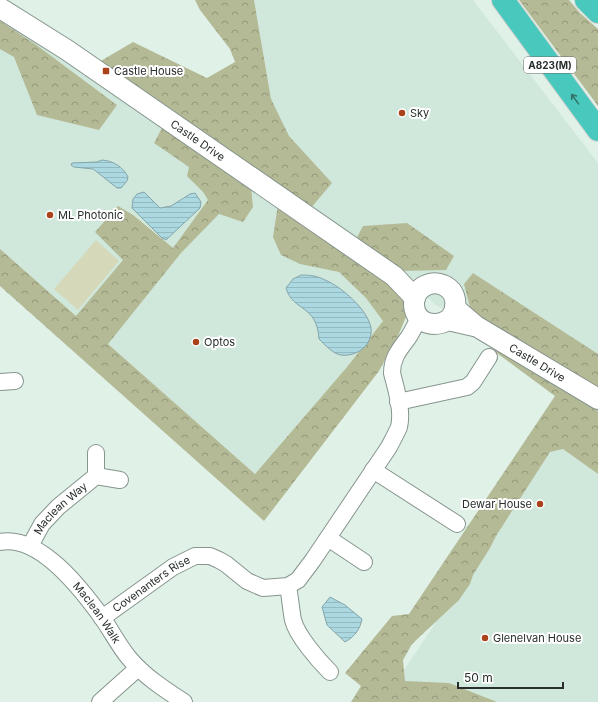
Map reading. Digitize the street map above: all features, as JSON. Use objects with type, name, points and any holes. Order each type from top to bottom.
[{"type":"highway","name":"A823(M)","points":[[503,0],[598,130]]},
{"type":"highway","points":[[586,0],[598,12]]},
{"type":"street","name":"Castle Drive","points":[[0,8],[67,50],[418,292]]},
{"type":"street","points":[[435,283],[446,287],[454,295],[456,302],[452,314],[442,324],[435,325],[424,321],[415,312],[414,305],[418,292],[428,284],[435,283]]},
{"type":"street","name":"Castle Drive","points":[[452,314],[476,326],[598,399]]},
{"type":"street","points":[[330,672],[311,651],[295,626],[288,586],[303,575],[388,447],[398,427],[400,413],[392,366],[397,352],[408,337],[424,321]]},
{"type":"street","points":[[398,402],[467,387],[473,382],[489,357]]},
{"type":"street","name":"Maclean Way","points":[[96,453],[96,476]]},
{"type":"street","points":[[373,470],[457,524]]},
{"type":"street","name":"Maclean Way","points":[[30,546],[42,524],[58,507],[96,476],[120,480]]},
{"type":"street","points":[[328,538],[364,562]]},
{"type":"street","name":"Maclean Walk","points":[[0,542],[18,543],[30,546],[63,571],[102,618],[128,657],[138,668],[184,702]]},
{"type":"street","name":"Covenanters Rise","points":[[102,618],[173,567],[195,556],[210,556],[219,560],[255,586],[263,588],[288,586]]},
{"type":"street","points":[[100,702],[138,668]]},
{"type":"shaded area","points":[[254,0],[473,0],[598,163],[598,702],[383,702],[591,388],[436,305],[427,297],[395,293],[383,321],[347,367],[255,474],[0,249],[0,8],[253,180],[271,99]]},
{"type":"shaded area","points":[[96,240],[119,261],[78,310],[54,289]]},
{"type":"green space","points":[[195,0],[254,0],[271,99],[289,136],[332,183],[310,209],[99,62],[133,42],[207,78],[235,62],[230,49],[200,10]]},
{"type":"green space","points":[[519,0],[569,0],[580,13],[598,29],[598,106]]},
{"type":"green space","points":[[0,21],[35,44],[117,105],[99,130],[37,115],[14,57],[0,49]]},
{"type":"green space","points":[[163,126],[251,188],[253,207],[243,222],[219,214],[181,253],[108,344],[255,474],[347,367],[383,321],[366,298],[339,272],[300,264],[281,255],[273,237],[279,198],[404,294],[406,317],[398,336],[379,371],[264,521],[0,286],[0,249],[76,316],[123,260],[95,232],[118,206],[133,215],[173,248],[208,200],[203,192],[187,176],[189,167],[154,143]]},
{"type":"green space","points":[[407,223],[454,256],[446,270],[399,271],[355,241],[363,226]]},
{"type":"green space","points":[[473,273],[598,354],[598,388],[471,311],[464,284]]},
{"type":"green space","points":[[497,346],[598,411],[598,474],[563,449],[550,452],[496,536],[473,575],[470,584],[459,600],[412,644],[403,660],[405,681],[449,683],[497,702],[351,702],[361,686],[345,673],[392,616],[409,614],[555,396],[494,351]]},
{"type":"water","points":[[102,160],[114,163],[121,167],[126,173],[128,177],[127,181],[121,188],[117,188],[93,169],[74,167],[71,165],[72,163],[97,162]]},
{"type":"water","points":[[144,192],[160,208],[171,206],[190,194],[195,193],[201,202],[200,208],[166,240],[162,238],[132,208],[133,199],[137,194]]},
{"type":"water","points":[[301,275],[317,277],[332,283],[360,307],[369,321],[371,328],[369,340],[363,349],[353,354],[341,355],[332,351],[319,339],[314,320],[310,314],[289,296],[286,288],[293,279]]},
{"type":"water","points":[[330,597],[345,605],[362,619],[360,627],[356,633],[345,642],[327,625],[322,607]]},
{"type":"place","name":"Castle House","points":[[106,71]]},
{"type":"place","name":"Sky","points":[[402,113]]},
{"type":"place","name":"ML Photonic","points":[[50,215]]},
{"type":"place","name":"Optos","points":[[196,342]]},
{"type":"place","name":"Dewar House","points":[[540,504]]},
{"type":"place","name":"Glenelvan House","points":[[485,638]]}]
